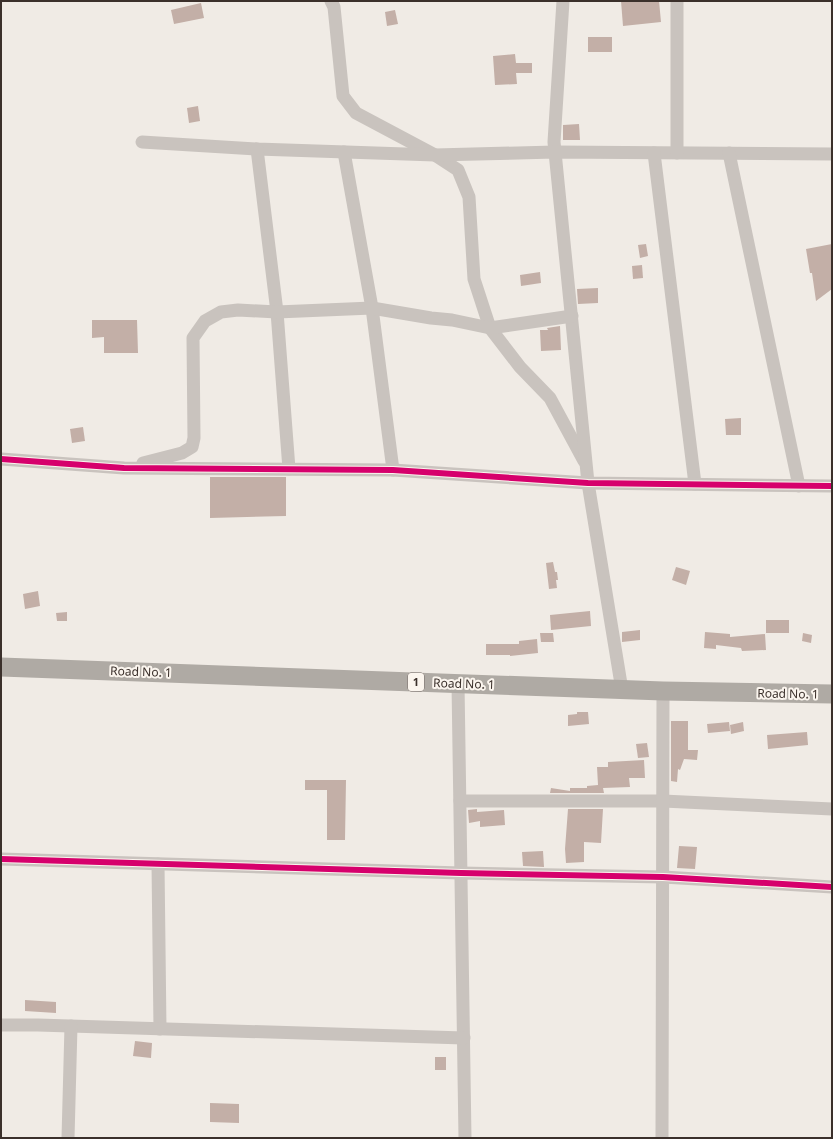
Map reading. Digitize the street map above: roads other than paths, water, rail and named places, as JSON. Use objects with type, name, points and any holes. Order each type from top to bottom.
[{"type":"highway","name":"Road No. 1","points":[[1,667],[622,690],[832,694]]},
{"type":"street","points":[[331,1],[334,8],[343,96],[356,113],[435,155],[458,170],[469,197],[474,279],[490,328],[520,367],[550,398],[587,466]]},
{"type":"street","points":[[563,1],[554,142],[588,483],[622,690]]},
{"type":"street","points":[[677,1],[677,153]]},
{"type":"street","points":[[142,142],[257,149],[435,155],[555,152],[832,154]]},
{"type":"street","points":[[257,149],[277,312],[290,469]]},
{"type":"street","points":[[344,152],[372,308],[393,470]]},
{"type":"street","points":[[654,153],[695,484]]},
{"type":"street","points":[[729,153],[799,486]]},
{"type":"street","points":[[124,468],[182,453],[192,447],[194,438],[193,338],[205,321],[221,312],[238,310],[277,312],[372,308],[430,318],[452,320],[490,328],[572,316]]},
{"type":"street","points":[[1,459],[124,468],[393,470],[588,483],[832,486]]},
{"type":"street","points":[[458,684],[465,1138]]},
{"type":"street","points":[[662,1138],[663,691]]},
{"type":"street","points":[[460,802],[663,801],[832,809]]},
{"type":"street","points":[[1,859],[461,873],[663,877],[832,887]]},
{"type":"street","points":[[158,864],[160,1029]]},
{"type":"street","points":[[1,1025],[464,1038]]},
{"type":"street","points":[[68,1138],[71,1026]]}]
